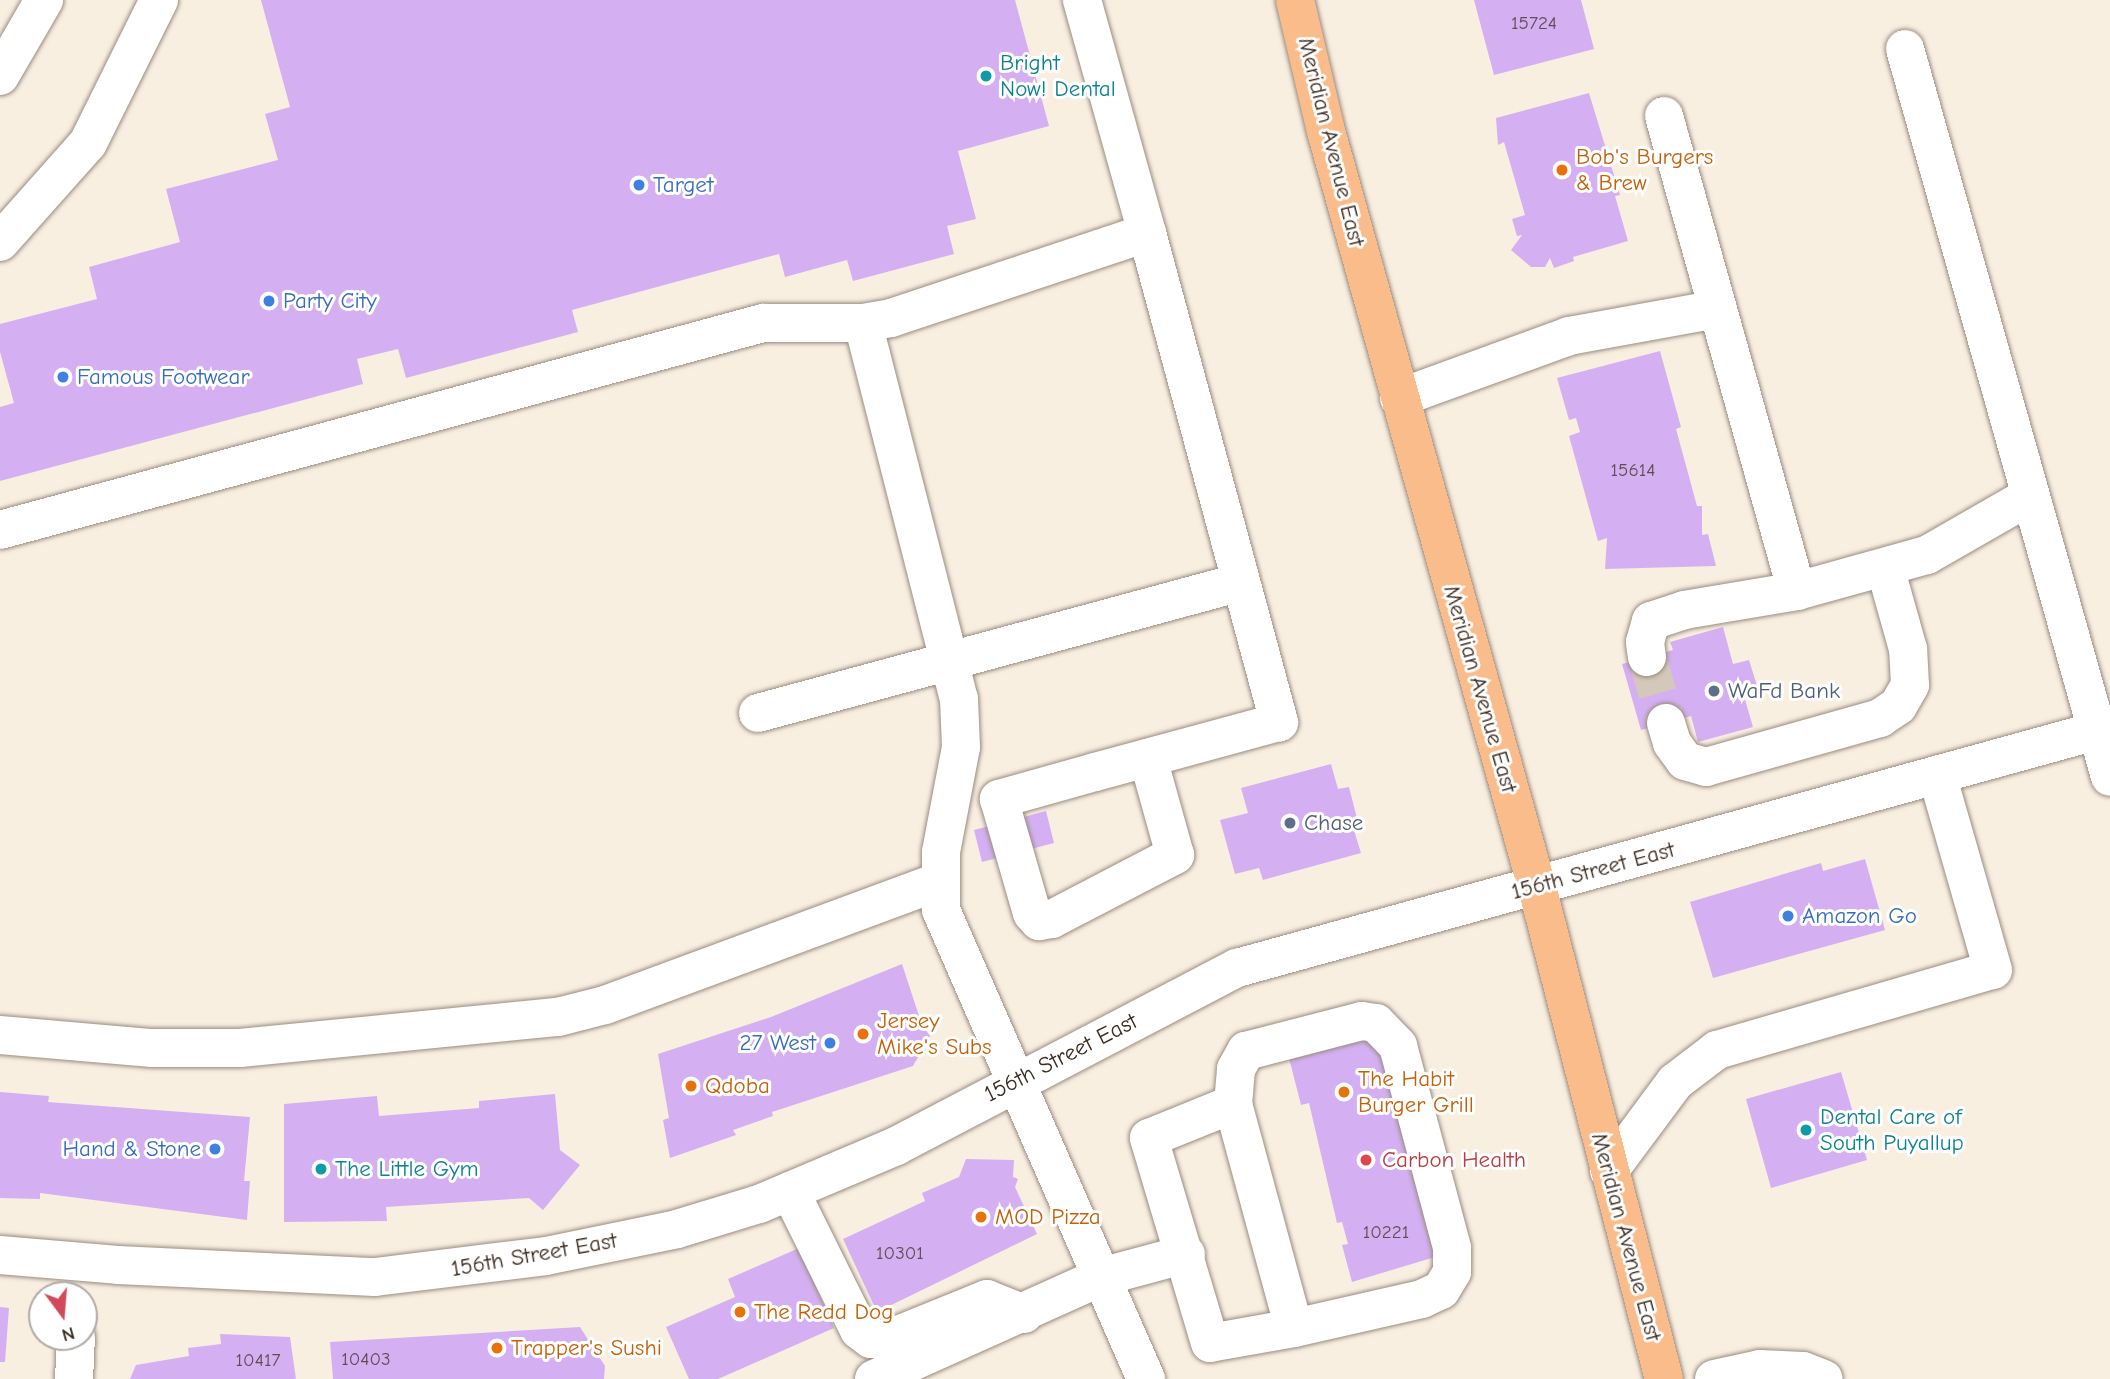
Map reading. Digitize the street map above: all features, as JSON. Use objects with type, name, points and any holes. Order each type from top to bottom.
[{"type":"main road","name":"Meridian Avenue East","points":[[1295,0],[1399,398],[1537,887],[1661,1377]]},
{"type":"street","points":[[0,76],[44,0]]},
{"type":"street","points":[[0,242],[88,143],[159,0]]},
{"type":"street","points":[[1082,0],[1279,722],[1095,772],[999,799],[1031,913],[1039,921],[1101,894],[1175,855],[1148,758]]},
{"type":"street","points":[[1905,49],[2030,496],[2103,729],[2110,777]]},
{"type":"street","points":[[1664,116],[1797,592]]},
{"type":"street","points":[[0,530],[762,323],[863,323],[943,303],[1147,233]]},
{"type":"street","points":[[1399,398],[1569,336],[1718,309]]},
{"type":"street","points":[[863,323],[959,699],[961,747],[938,882],[947,930],[1146,1379]]},
{"type":"street","points":[[1647,657],[1644,642],[1651,621],[1684,610],[1797,592],[1927,555],[2030,496]]},
{"type":"street","points":[[1666,723],[1672,743],[1685,761],[1706,767],[1880,718],[1898,706],[1910,685],[1908,649],[1885,567]]},
{"type":"street","points":[[758,713],[1241,582]]},
{"type":"street","name":"156th Street East","points":[[0,1255],[78,1278],[375,1277],[418,1275],[546,1256],[677,1229],[790,1191],[896,1146],[1013,1082],[1237,968],[2103,729]]},
{"type":"street","points":[[1609,1171],[1675,1082],[1717,1050],[1993,970],[1937,775]]},
{"type":"street","points":[[0,1035],[152,1048],[240,1048],[558,1017],[605,1005],[938,882]]},
{"type":"street","points":[[1233,1104],[1149,1138],[1186,1254],[1210,1343],[1294,1328],[1422,1299],[1441,1290],[1452,1272],[1452,1248],[1398,1046],[1388,1031],[1376,1023],[1362,1021],[1245,1051],[1236,1069],[1233,1104],[1294,1328]]},
{"type":"street","points":[[790,1191],[859,1330],[871,1339],[888,1339],[987,1299],[1024,1314]]},
{"type":"street","points":[[874,1379],[1024,1314],[1101,1277],[1186,1254]]},
{"type":"street","points":[[74,1379],[75,1351]]},
{"type":"street","points":[[1714,1379],[1760,1369],[1803,1371],[1824,1379]]},
{"type":"building","name":"Target","points":[[261,0],[1015,0],[1049,126],[958,151],[976,219],[947,226],[954,254],[853,281],[847,260],[785,277],[779,254],[572,310],[578,332],[406,378],[398,349],[357,359],[363,384],[0,481],[0,407],[14,403],[0,352],[0,324],[97,299],[89,267],[180,242],[166,189],[278,160],[265,114],[290,107]]},
{"type":"building","points":[[1474,0],[1581,0],[1594,49],[1494,75]]},
{"type":"building","name":"Bob's Burgers & Brew","points":[[1589,93],[1620,195],[1615,196],[1628,241],[1573,257],[1574,261],[1554,268],[1550,258],[1545,267],[1531,267],[1511,250],[1522,235],[1517,236],[1512,219],[1525,215],[1504,142],[1498,145],[1496,118]]},
{"type":"building","points":[[1660,351],[1681,427],[1676,429],[1697,506],[1702,506],[1702,535],[1708,534],[1716,566],[1605,569],[1607,538],[1598,541],[1569,436],[1580,432],[1576,418],[1569,420],[1557,378]]},
{"type":"building","points":[[1723,627],[1733,664],[1749,660],[1759,692],[1744,696],[1753,727],[1698,742],[1691,716],[1641,730],[1622,664],[1673,650],[1670,642]]},
{"type":"building","name":"Chase","points":[[1331,764],[1338,789],[1349,787],[1359,826],[1353,827],[1361,853],[1263,880],[1259,868],[1235,874],[1220,820],[1248,813],[1241,788]]},
{"type":"building","points":[[1046,811],[1054,843],[982,862],[974,830]]},
{"type":"building","name":"Amazon Go","points":[[1865,859],[1885,930],[1713,978],[1690,902],[1821,863],[1823,871]]},
{"type":"building","points":[[902,964],[922,1025],[930,1036],[913,1066],[772,1112],[773,1116],[733,1130],[736,1135],[670,1158],[663,1120],[669,1118],[658,1054],[771,1017]]},
{"type":"building","points":[[1375,1029],[1435,1257],[1352,1282],[1342,1245],[1348,1244],[1342,1222],[1337,1223],[1309,1103],[1301,1105],[1288,1054]]},
{"type":"building","name":"Dental Care of South Puyallup","points":[[1841,1072],[1867,1160],[1771,1188],[1746,1099]]},
{"type":"building","points":[[0,1092],[49,1096],[48,1102],[250,1117],[244,1181],[250,1181],[247,1220],[40,1193],[40,1199],[0,1198]]},
{"type":"building","points":[[555,1094],[560,1150],[580,1165],[543,1210],[529,1198],[386,1207],[387,1221],[284,1222],[284,1104],[377,1096],[379,1116],[479,1108],[479,1101]]},
{"type":"building","points":[[966,1159],[1014,1160],[1013,1177],[1018,1179],[1015,1187],[1037,1234],[877,1312],[843,1239],[925,1201],[922,1193],[959,1177]]},
{"type":"building","name":"The Redd Dog","points":[[799,1248],[834,1328],[718,1379],[689,1379],[666,1327],[735,1297],[728,1279]]},
{"type":"building","points":[[0,1307],[9,1308],[5,1362],[0,1362]]},
{"type":"building","name":"Trapper's Sushi","points":[[580,1327],[605,1366],[604,1379],[333,1379],[330,1342]]},
{"type":"building","points":[[220,1334],[290,1337],[296,1379],[130,1379],[136,1365],[189,1356],[188,1348],[221,1344]]},
{"type":"tunnel","points":[[1647,657],[1666,723]]},
{"type":"place","name":"Bright Now! Dental","points":[[986,76]]},
{"type":"place","name":"Bob's Burgers & Brew","points":[[1562,170]]},
{"type":"place","name":"Target","points":[[639,185]]},
{"type":"place","name":"Party City","points":[[269,301]]},
{"type":"place","name":"Famous Footwear","points":[[63,377]]},
{"type":"place","name":"WaFd Bank","points":[[1714,691]]},
{"type":"place","name":"Chase","points":[[1290,823]]},
{"type":"place","name":"Amazon Go","points":[[1788,916]]},
{"type":"place","name":"Jersey Mike's Subs","points":[[863,1034]]},
{"type":"place","name":"27 West","points":[[830,1043]]},
{"type":"place","name":"Qdoba","points":[[691,1086]]},
{"type":"place","name":"The Habit Burger Grill","points":[[1344,1092]]},
{"type":"place","name":"Dental Care of South Puyallup","points":[[1806,1130]]},
{"type":"place","name":"Hand & Stone","points":[[215,1149]]},
{"type":"place","name":"Carbon Health","points":[[1366,1160]]},
{"type":"place","name":"The Little Gym","points":[[321,1169]]},
{"type":"place","name":"MOD Pizza","points":[[981,1217]]},
{"type":"place","name":"The Redd Dog","points":[[740,1312]]},
{"type":"place","name":"Trapper's Sushi","points":[[497,1348]]}]
